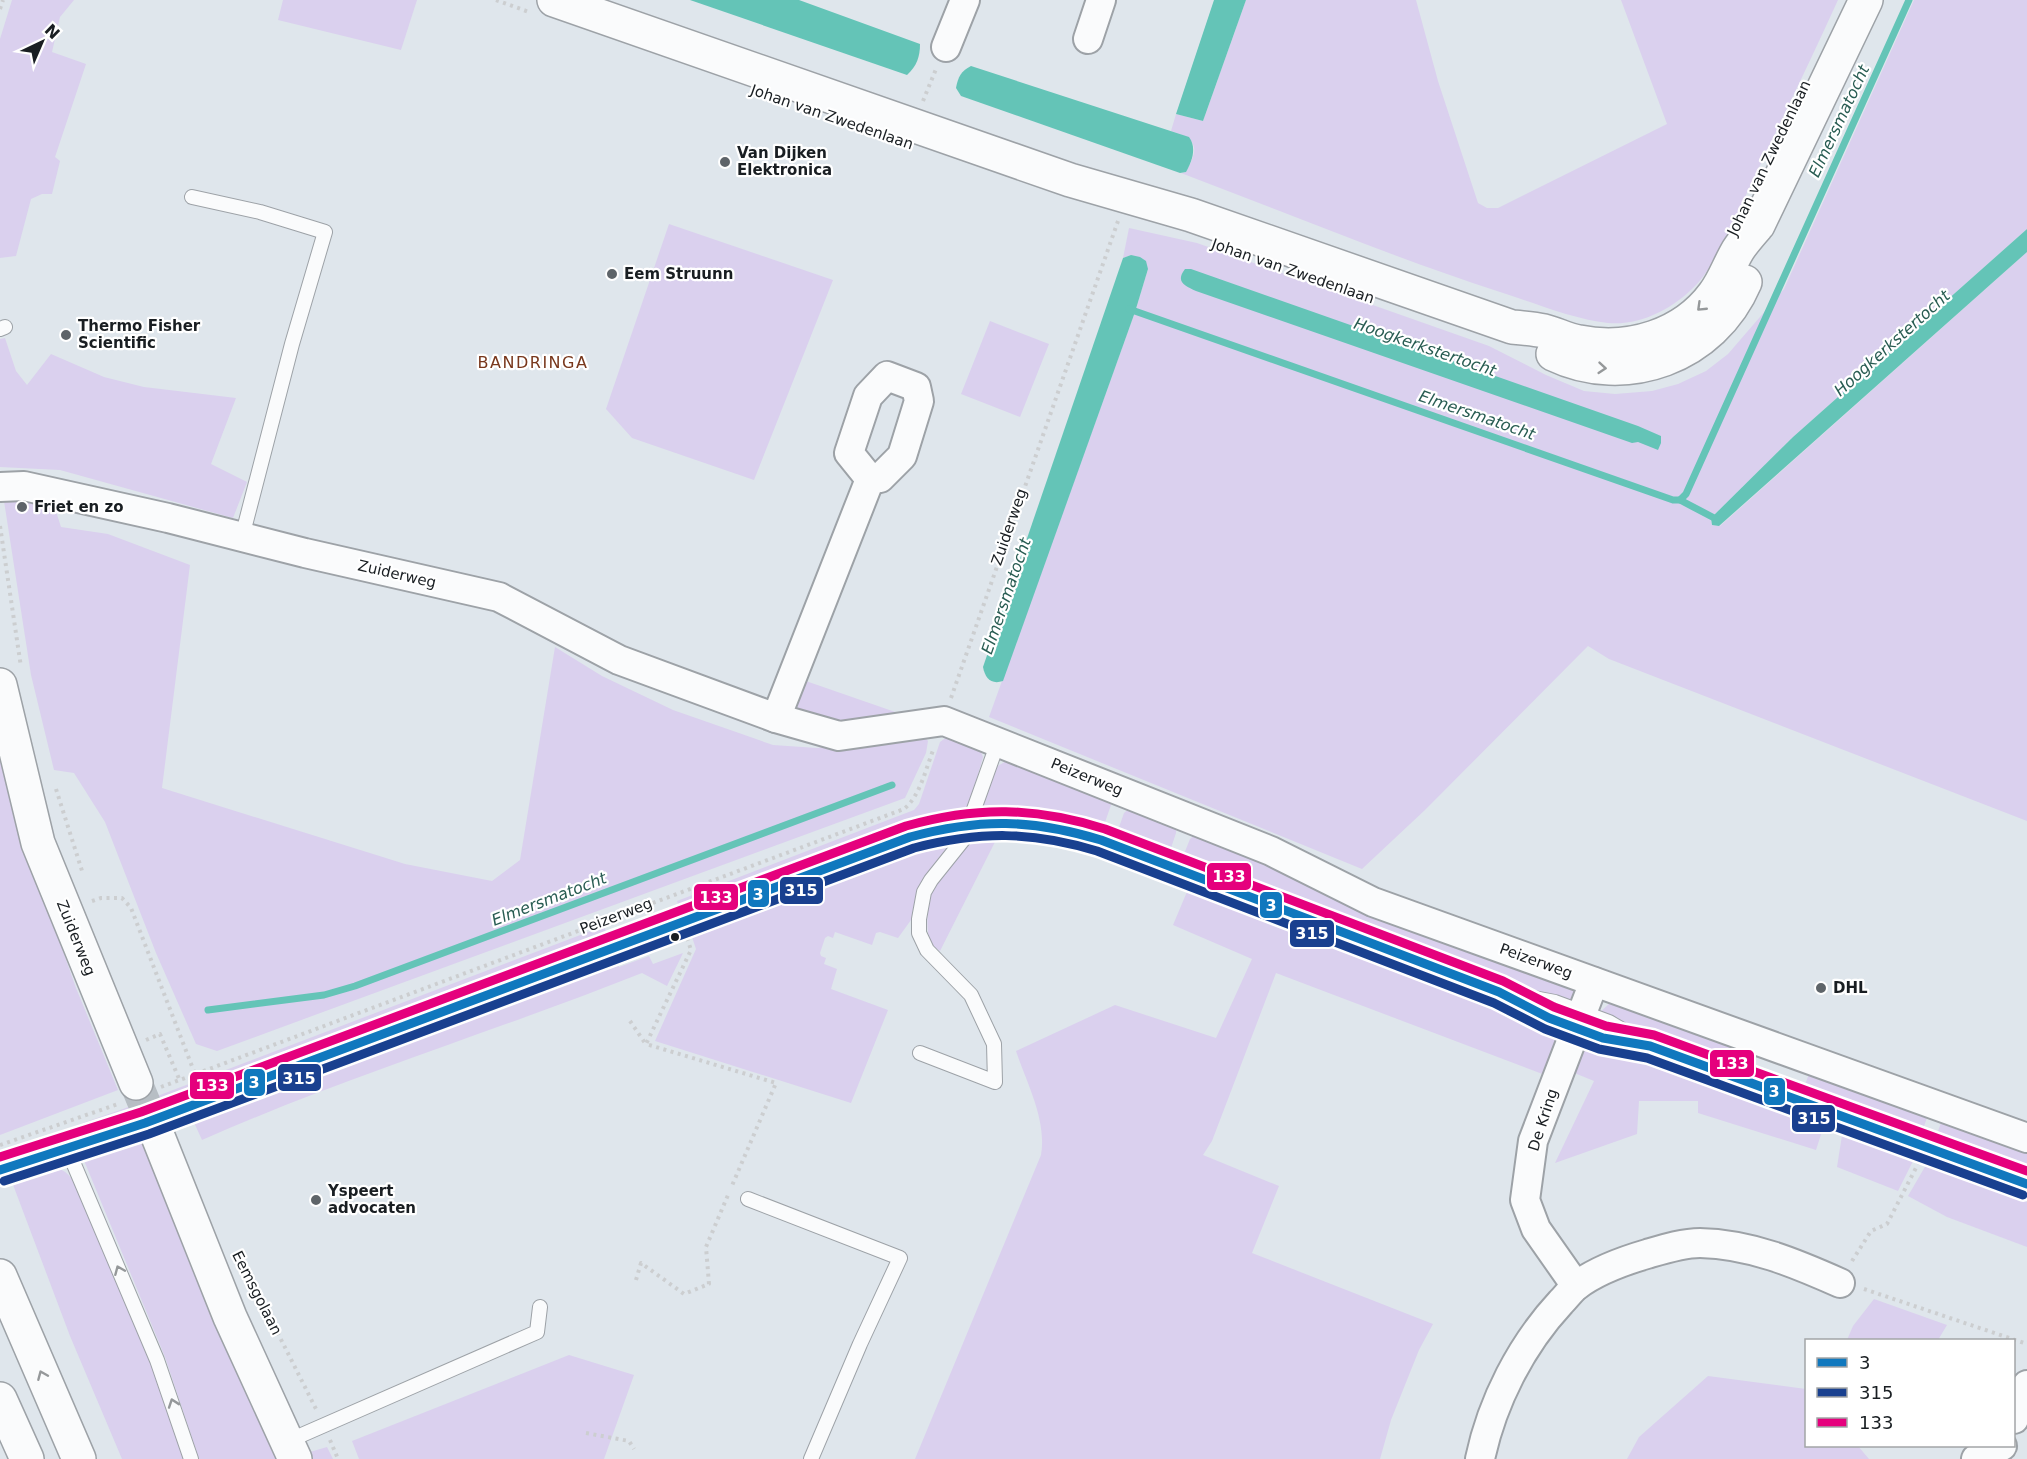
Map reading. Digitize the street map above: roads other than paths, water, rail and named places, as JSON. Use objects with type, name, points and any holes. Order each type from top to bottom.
[{"type":"main road","name":"Johan van Zwedenlaan","points":[[547,8],[1070,180],[1203,219],[1512,327],[1544,331],[1596,345],[1634,343],[1653,338],[1686,321],[1712,297],[1723,282],[1738,249],[1758,225],[1866,0]]},
{"type":"main road","name":"Zuiderweg","points":[[0,686],[38,843],[136,1083]]},
{"type":"main road","name":"Eemsgolaan","points":[[157,1134],[230,1317],[292,1450]]},
{"type":"main road","points":[[0,1276],[79,1459]]},
{"type":"main road","points":[[0,1399],[27,1459]]},
{"type":"street","points":[[946,47],[965,0]]},
{"type":"street","points":[[1088,39],[1101,0]]},
{"type":"street","points":[[776,718],[870,479]]},
{"type":"street","name":"Zuiderweg","points":[[0,487],[24,486],[499,597],[619,660],[776,718],[839,736],[944,721]]},
{"type":"street","name":"Peizerweg","points":[[944,721],[1271,851],[1373,902],[2027,1138]]},
{"type":"street","name":"De Kring","points":[[1576,1286],[1536,1229],[1525,1200],[1533,1141],[1594,982]]},
{"type":"street","points":[[1480,1459],[1496,1410],[1516,1362],[1540,1324],[1576,1286],[1619,1262],[1666,1248],[1699,1243],[1746,1248],[1792,1262],[1840,1283]]},
{"type":"street","points":[[2015,1414],[2027,1385]]},
{"type":"street","points":[[1976,1459],[2000,1447]]},
{"type":"lane","points":[[192,197],[260,212],[325,232],[292,344],[242,537]]},
{"type":"lane","points":[[920,1053],[995,1082],[994,1044],[971,995],[927,950],[919,933],[920,906],[924,892],[939,869],[963,840],[998,742]]},
{"type":"lane","name":"Peizerweg","points":[[0,1170],[145,1123],[910,837],[939,828],[1000,821],[1026,822],[1076,831],[1499,992],[1549,1018],[1579,1020],[1603,1038],[1650,1046],[2026,1183]]},
{"type":"lane","points":[[67,1148],[158,1360],[191,1459]]},
{"type":"lane","points":[[748,1199],[900,1258],[811,1459]]},
{"type":"lane","points":[[292,1450],[323,1425],[537,1332],[540,1307]]},
{"type":"waterway","name":"Elmersmatocht","points":[[1129,309],[1673,500],[1680,500],[1686,494],[1909,0]]},
{"type":"waterway","points":[[1680,500],[1718,520]]},
{"type":"waterway","name":"Elmersmatocht","points":[[208,1010],[324,995],[355,986],[892,785]]},
{"type":"tunnel","points":[[136,1083],[157,1134]]},
{"type":"place","name":"Van Dijken Elektronica","points":[[725,162]]},
{"type":"place","name":"Eem Struunn","points":[[612,274]]},
{"type":"place","name":"Thermo Fisher Scientific","points":[[66,335]]},
{"type":"place","name":"Friet en zo","points":[[22,507]]},
{"type":"place","name":"DHL","points":[[1821,988]]},
{"type":"place","name":"Yspeert advocaten","points":[[316,1200]]},
{"type":"district","name":"BANDRINGA","points":[[533,362]]},
{"type":"water label","name":"Hoogkerkstertocht","points":[[1892,343]]},
{"type":"water label","name":"Hoogkerkstertocht","points":[[1425,347]]}]
